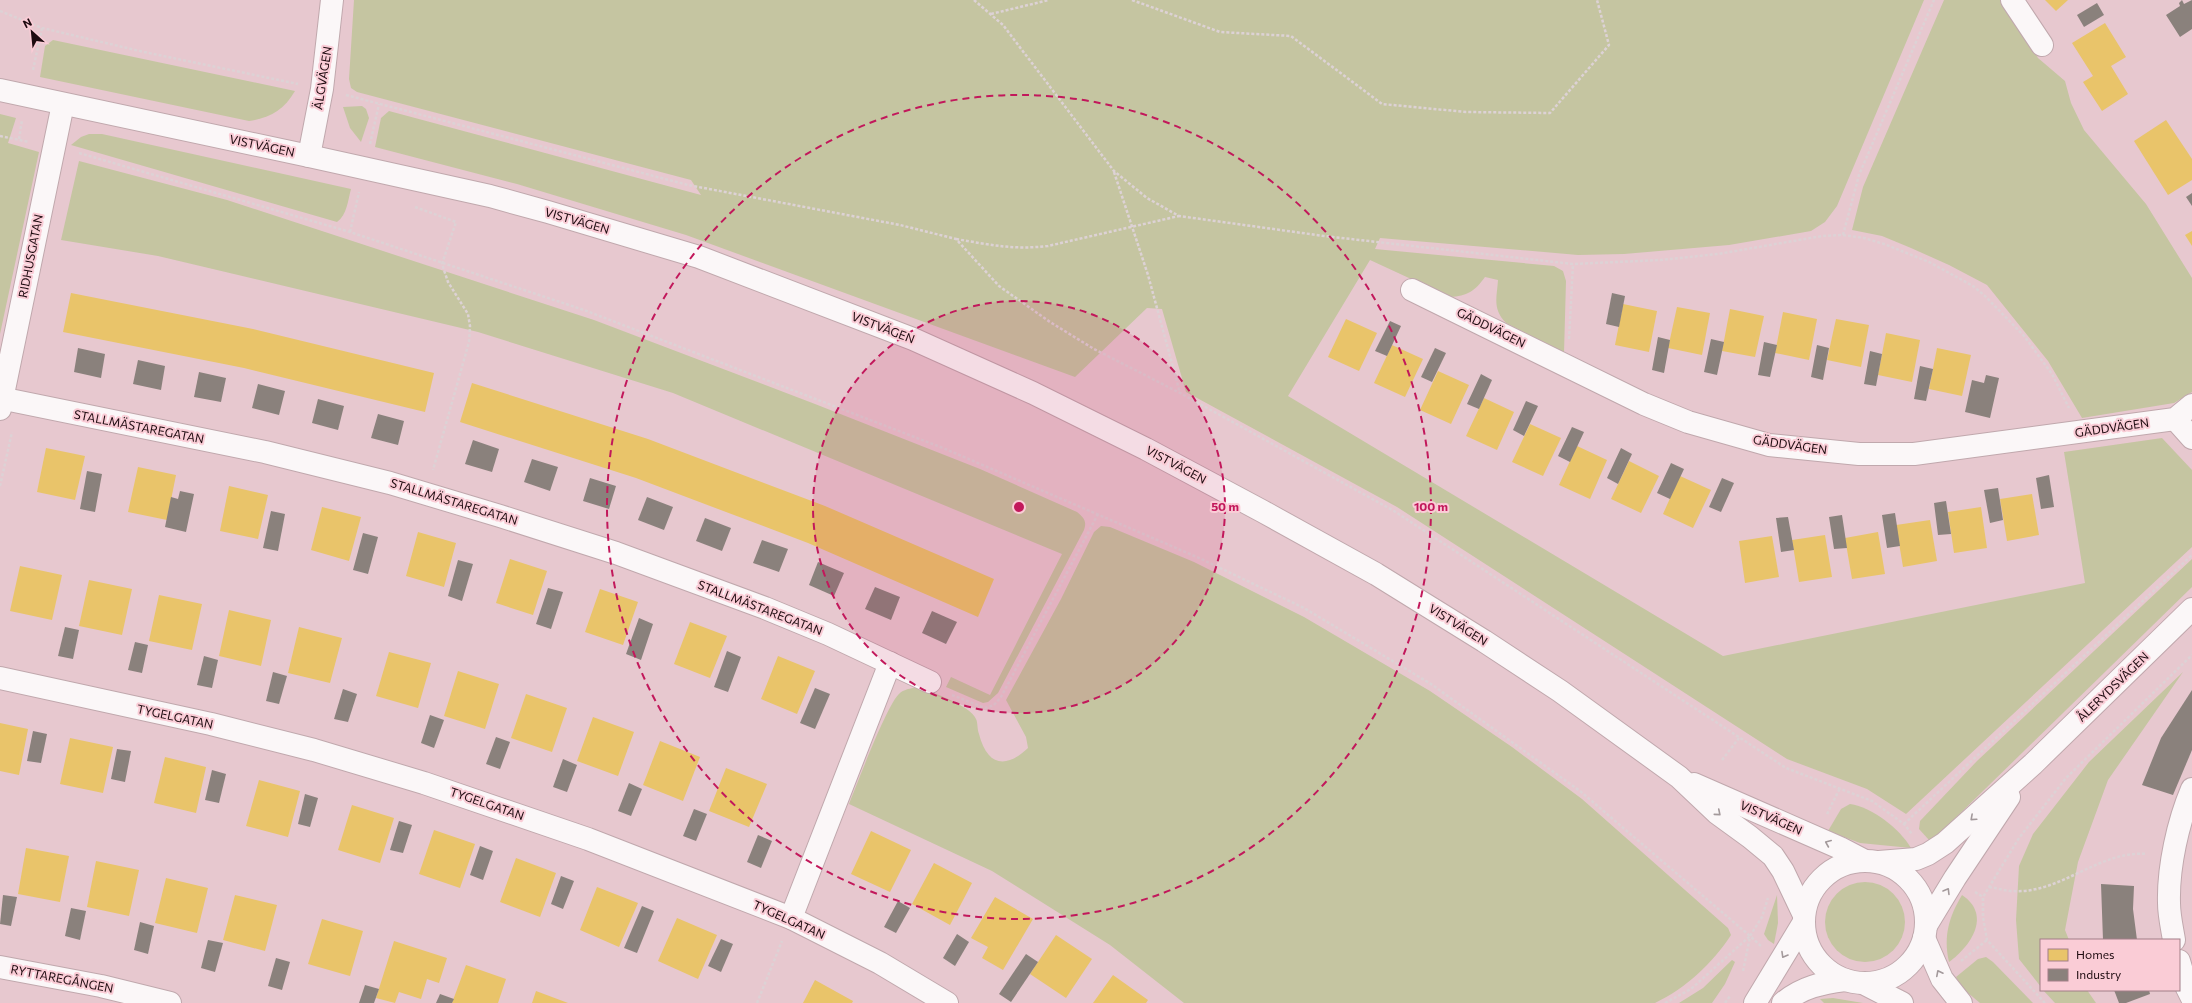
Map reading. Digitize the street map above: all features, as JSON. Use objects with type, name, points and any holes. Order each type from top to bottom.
[{"type":"street","name":"ÄLGVÄGEN","points":[[309,156],[322,89],[332,0]]},
{"type":"street","points":[[2012,0],[2042,45]]},
{"type":"street","name":"VISTVÄGEN","points":[[0,90],[490,196],[684,252],[913,339],[1033,394],[1146,449],[1376,574],[1484,641],[1554,687],[1679,777],[1718,813],[1773,856],[1783,871],[1804,918]]},
{"type":"street","name":"RIDHUSGATAN","points":[[1,402],[63,104]]},
{"type":"street","name":"GÄDDVÄGEN","points":[[1412,290],[1644,404],[1688,422],[1769,445],[1860,454],[1914,454],[2175,419]]},
{"type":"street","name":"STALLMÄSTAREGATAN","points":[[1,402],[265,452],[426,494],[616,553],[735,597],[828,634],[930,682]]},
{"type":"street","points":[[2192,405],[2175,419],[2192,438]]},
{"type":"street","name":"ÅLERYDSVÄGEN","points":[[1871,861],[1916,859],[1934,851],[1945,843],[2033,764],[2192,609]]},
{"type":"street","points":[[791,918],[890,663]]},
{"type":"street","name":"TYGELGATAN","points":[[0,678],[226,728],[314,750],[424,783],[588,839],[791,918],[880,963],[947,1003]]},
{"type":"street","name":"ÅLERYDSVÄGEN","points":[[1925,931],[1983,835],[2033,764]]},
{"type":"street","name":"VISTVÄGEN","points":[[1679,777],[1871,861]]},
{"type":"street","points":[[2174,939],[2168,905],[2173,856],[2192,789]]},
{"type":"street","points":[[1755,1003],[1804,918],[1809,898],[1818,883],[1830,871],[1846,864],[1871,861],[1899,870],[1914,884],[1924,903],[1925,931],[1942,979],[1961,1003]]},
{"type":"street","points":[[1804,918],[1807,940],[1815,957],[1828,971],[1902,1003]]},
{"type":"street","points":[[1783,1003],[1803,990],[1818,983],[1883,981],[1901,971],[1916,957],[1925,931]]},
{"type":"street","points":[[2180,964],[2187,988],[2192,998]]},
{"type":"street","name":"RYTTAREGÅNGEN","points":[[0,967],[101,986],[170,1003]]},
{"type":"path","points":[[974,0],[1004,25],[1114,171],[1147,198],[1179,216]]},
{"type":"path","points":[[990,14],[1049,0]]},
{"type":"path","points":[[1132,0],[1220,32],[1291,36],[1382,104],[1466,112],[1550,112],[1609,45],[1597,0]]},
{"type":"path","points":[[1843,235],[1859,175],[1934,0]]},
{"type":"path","points":[[74,152],[334,228],[584,310],[943,448],[1197,557],[1304,608],[1431,684],[1580,791],[1750,936]]},
{"type":"path","points":[[1114,171],[1148,275],[1180,394]]},
{"type":"path","points":[[956,238],[1007,248],[1028,248],[1048,246],[1179,216],[1324,236],[1573,264],[1660,260],[1718,254],[1800,239],[1843,235],[1884,244],[1929,262],[1973,286],[1985,296],[2024,336],[2052,374],[2071,412],[2076,432]]},
{"type":"path","points":[[426,494],[469,342],[470,326],[468,314],[448,282],[442,264],[456,222]]},
{"type":"path","points":[[1568,366],[1573,264]]},
{"type":"path","points":[[930,682],[946,693],[985,708],[994,705],[1001,697],[1098,514]]},
{"type":"path","points":[[1904,824],[2192,555]]},
{"type":"path","points":[[2044,1003],[1987,940],[1983,917],[1983,897],[2019,838],[2066,778],[2192,655]]},
{"type":"path","points":[[1722,760],[1740,738]]},
{"type":"path","points":[[1989,887],[2013,892],[2036,889],[2063,879],[2105,860],[2120,856],[2139,853],[2173,856]]},
{"type":"path","points":[[757,1003],[791,918]]},
{"type":"path","points":[[1742,974],[1750,936]]},
{"type":"path","points":[[1666,1003],[1691,989],[1750,936]]},
{"type":"path","points":[[1725,1003],[1733,990]]},
{"type":"green space","points":[[354,0],[1924,0],[1837,206],[1825,222],[1811,231],[1729,245],[1624,254],[1578,255],[1380,238],[1375,249],[1554,266],[1563,271],[1566,281],[1564,353],[1506,323],[1499,313],[1496,303],[1498,280],[1485,277],[1478,286],[1470,292],[1450,297],[1370,260],[1288,396],[1723,656],[2085,583],[2064,452],[2162,438],[2192,470],[2192,547],[1906,814],[1867,789],[1787,759],[1397,507],[1186,392],[1162,309],[1147,308],[1075,377],[686,235],[517,184],[375,147],[381,118],[389,111],[701,195],[691,180],[357,92],[351,88],[349,79]]},
{"type":"green space","points":[[1944,0],[2000,0],[2038,58],[2065,81],[2071,103],[2084,130],[2146,204],[2192,278],[2192,392],[2174,403],[2082,418],[2048,361],[1987,285],[1949,265],[1882,236],[1852,230],[1863,187]]},
{"type":"green space","points":[[53,40],[295,91],[291,98],[276,112],[264,118],[249,121],[40,77],[45,46]]},
{"type":"green space","points":[[362,106],[366,109],[369,118],[361,142],[350,128],[343,107]]},
{"type":"green space","points":[[0,114],[16,118],[8,143],[39,152],[0,334]]},
{"type":"green space","points":[[89,134],[102,134],[351,189],[348,202],[343,215],[337,222],[71,145],[81,137]]},
{"type":"green space","points":[[79,161],[227,200],[594,320],[815,404],[980,469],[1077,512],[1084,520],[1084,530],[998,693],[988,702],[983,703],[946,687],[951,677],[990,695],[1062,554],[673,393],[478,332],[158,256],[61,240]]},
{"type":"green space","points":[[1101,526],[1110,527],[1194,562],[1304,617],[1430,691],[1512,747],[1582,799],[1728,928],[1731,935],[1724,946],[1688,983],[1655,1003],[1184,1003],[1110,945],[992,871],[849,804],[888,711],[900,693],[909,689],[918,688],[932,692],[967,709],[976,719],[982,744],[992,758],[998,761],[1012,759],[1020,755],[1028,748],[1026,737],[1006,700],[1061,599],[1094,532]]},
{"type":"green space","points":[[2192,559],[2192,587],[1940,833],[1929,840],[1919,829],[1920,821],[1977,761]]},
{"type":"green space","points":[[2183,672],[2108,780],[2078,862],[2065,930],[2069,939],[2040,939],[2040,986],[2019,959],[2016,920],[2019,866],[2033,834],[2089,762]]},
{"type":"green space","points":[[1850,804],[1867,809],[1885,820],[1900,834],[1911,848],[1860,843],[1828,831],[1841,809]]},
{"type":"green space","points":[[1865,882],[1880,885],[1893,894],[1902,907],[1905,922],[1902,937],[1893,950],[1880,959],[1865,962],[1850,959],[1837,950],[1828,937],[1825,922],[1828,907],[1837,894],[1850,885]]},
{"type":"green space","points":[[1777,895],[1778,923],[1774,944],[1768,940],[1764,934]]},
{"type":"green space","points":[[1962,895],[1971,903],[1976,912],[1977,921],[1971,939],[1965,948],[1949,962],[1947,953],[1948,927]]},
{"type":"green space","points":[[1986,957],[1993,962],[2033,1003],[1980,1003],[1962,988],[1956,977],[1978,959]]},
{"type":"green space","points":[[1732,960],[1735,962],[1725,984],[1712,1003],[1679,1003],[1703,988]]},
{"type":"green space","points":[[2044,991],[2088,991],[2096,1003],[2055,1003]]},
{"type":"green space","points":[[1833,998],[1863,1003],[1824,1003],[1820,999]]},
{"type":"building: Homes","points":[[2045,0],[2068,0],[2056,11]]},
{"type":"building: Homes","points":[[2105,23],[2126,57],[2111,66],[2128,94],[2102,111],[2083,82],[2093,76],[2072,43]]},
{"type":"building: Homes","points":[[2166,120],[2192,159],[2192,180],[2168,195],[2134,141]]},
{"type":"building: Homes","points":[[2192,231],[2192,246],[2185,235]]},
{"type":"building: Homes","points":[[71,293],[253,329],[434,373],[425,412],[244,368],[63,332]]},
{"type":"building: Homes","points":[[1623,304],[1657,311],[1649,352],[1615,345]]},
{"type":"building: Homes","points":[[1677,307],[1710,313],[1702,355],[1668,348]]},
{"type":"building: Homes","points":[[1730,309],[1764,316],[1755,357],[1722,351]]},
{"type":"building: Homes","points":[[1783,312],[1817,319],[1809,360],[1775,353]]},
{"type":"building: Homes","points":[[1346,319],[1377,333],[1359,371],[1328,357]]},
{"type":"building: Homes","points":[[1836,319],[1869,325],[1861,367],[1827,360]]},
{"type":"building: Homes","points":[[1886,333],[1920,340],[1912,382],[1878,375]]},
{"type":"building: Homes","points":[[1392,345],[1423,359],[1405,397],[1374,383]]},
{"type":"building: Homes","points":[[1937,348],[1971,355],[1962,396],[1929,389]]},
{"type":"building: Homes","points":[[1438,371],[1469,385],[1451,424],[1420,410]]},
{"type":"building: Homes","points":[[472,383],[648,439],[825,506],[994,579],[978,617],[808,543],[636,478],[460,422]]},
{"type":"building: Homes","points":[[1484,398],[1514,412],[1497,450],[1466,436]]},
{"type":"building: Homes","points":[[1530,424],[1561,438],[1543,476],[1512,462]]},
{"type":"building: Homes","points":[[1577,446],[1607,460],[1590,499],[1559,485]]},
{"type":"building: Homes","points":[[46,448],[85,456],[75,500],[37,492]]},
{"type":"building: Homes","points":[[1629,461],[1659,476],[1641,513],[1611,499]]},
{"type":"building: Homes","points":[[138,467],[176,475],[167,520],[128,512]]},
{"type":"building: Homes","points":[[1680,476],[1711,490],[1693,528],[1663,514]]},
{"type":"building: Homes","points":[[229,486],[268,495],[258,539],[220,531]]},
{"type":"building: Homes","points":[[2032,494],[2039,535],[2007,541],[2000,499]]},
{"type":"building: Homes","points":[[322,507],[361,517],[349,561],[311,550]]},
{"type":"building: Homes","points":[[1981,507],[1987,548],[1954,553],[1948,512]]},
{"type":"building: Homes","points":[[1930,520],[1937,561],[1903,567],[1896,525]]},
{"type":"building: Homes","points":[[418,532],[456,543],[444,587],[406,576]]},
{"type":"building: Homes","points":[[1878,532],[1885,574],[1852,579],[1845,538]]},
{"type":"building: Homes","points":[[1825,535],[1832,577],[1799,582],[1792,540]]},
{"type":"building: Homes","points":[[1772,536],[1779,577],[1745,583],[1739,541]]},
{"type":"building: Homes","points":[[510,559],[547,571],[533,615],[496,603]]},
{"type":"building: Homes","points":[[20,566],[62,575],[52,620],[10,611]]},
{"type":"building: Homes","points":[[89,580],[132,589],[122,635],[79,626]]},
{"type":"building: Homes","points":[[600,589],[638,602],[623,645],[585,632]]},
{"type":"building: Homes","points":[[159,595],[202,604],[192,650],[149,641]]},
{"type":"building: Homes","points":[[229,610],[271,620],[261,666],[219,656]]},
{"type":"building: Homes","points":[[690,622],[727,636],[710,678],[674,664]]},
{"type":"building: Homes","points":[[299,627],[342,638],[330,683],[288,673]]},
{"type":"building: Homes","points":[[389,652],[431,663],[418,708],[376,696]]},
{"type":"building: Homes","points":[[778,656],[815,671],[797,714],[761,699]]},
{"type":"building: Homes","points":[[458,671],[499,684],[485,729],[444,716]]},
{"type":"building: Homes","points":[[526,694],[567,708],[552,752],[511,738]]},
{"type":"building: Homes","points":[[593,717],[634,732],[618,776],[577,761]]},
{"type":"building: Homes","points":[[0,723],[28,729],[19,775],[0,771]]},
{"type":"building: Homes","points":[[70,738],[113,747],[103,793],[60,784]]},
{"type":"building: Homes","points":[[660,741],[700,757],[683,801],[643,785]]},
{"type":"building: Homes","points":[[165,757],[206,767],[196,813],[154,803]]},
{"type":"building: Homes","points":[[726,768],[767,784],[749,827],[709,811]]},
{"type":"building: Homes","points":[[259,780],[300,791],[288,837],[246,826]]},
{"type":"building: Homes","points":[[352,805],[394,818],[380,863],[338,850]]},
{"type":"building: Homes","points":[[434,830],[475,844],[460,888],[419,874]]},
{"type":"building: Homes","points":[[871,831],[911,850],[890,892],[851,874]]},
{"type":"building: Homes","points":[[26,848],[69,856],[60,902],[18,894]]},
{"type":"building: Homes","points":[[516,858],[556,873],[540,917],[500,902]]},
{"type":"building: Homes","points":[[96,861],[139,870],[129,916],[87,907]]},
{"type":"building: Homes","points":[[934,863],[972,883],[950,925],[912,904]]},
{"type":"building: Homes","points":[[166,878],[208,888],[197,933],[155,923]]},
{"type":"building: Homes","points":[[597,887],[638,903],[619,947],[580,930]]},
{"type":"building: Homes","points":[[235,895],[277,905],[265,951],[223,940]]},
{"type":"building: Homes","points":[[995,897],[1033,919],[1003,970],[982,958],[988,947],[971,938]]},
{"type":"building: Homes","points":[[677,918],[717,935],[698,979],[658,961]]},
{"type":"building: Homes","points":[[322,919],[363,931],[350,976],[308,964]]},
{"type":"building: Homes","points":[[1056,935],[1092,959],[1066,998],[1030,974]]},
{"type":"building: Homes","points":[[394,941],[447,958],[439,983],[427,979],[421,999],[399,992],[395,1003],[376,998]]},
{"type":"building: Homes","points":[[466,965],[506,979],[498,1003],[452,1003]]},
{"type":"building: Homes","points":[[1113,975],[1148,1000],[1146,1003],[1093,1003]]},
{"type":"building: Homes","points":[[815,980],[853,1001],[852,1003],[803,1003]]},
{"type":"building: Homes","points":[[536,991],[568,1003],[532,1003]]},
{"type":"building: Industry","points":[[2182,0],[2184,4],[2192,0],[2192,29],[2180,37],[2166,15],[2180,6],[2179,3]]},
{"type":"building: Industry","points":[[2097,3],[2104,15],[2084,27],[2077,15]]},
{"type":"building: Industry","points":[[2192,193],[2192,206],[2186,197]]},
{"type":"building: Industry","points":[[1612,293],[1625,296],[1619,327],[1606,324]]},
{"type":"building: Industry","points":[[1390,321],[1401,326],[1387,356],[1375,351]]},
{"type":"building: Industry","points":[[1658,337],[1670,340],[1664,373],[1652,370]]},
{"type":"building: Industry","points":[[1711,339],[1724,342],[1717,375],[1704,372]]},
{"type":"building: Industry","points":[[1764,342],[1777,345],[1770,377],[1758,375]]},
{"type":"building: Industry","points":[[1817,345],[1829,348],[1823,380],[1811,377]]},
{"type":"building: Industry","points":[[78,348],[105,354],[101,378],[74,372]]},
{"type":"building: Industry","points":[[1435,348],[1446,353],[1432,382],[1421,377]]},
{"type":"building: Industry","points":[[1870,351],[1882,354],[1876,386],[1864,384]]},
{"type":"building: Industry","points":[[138,360],[165,366],[161,390],[133,384]]},
{"type":"building: Industry","points":[[1920,366],[1933,369],[1926,401],[1914,399]]},
{"type":"building: Industry","points":[[199,372],[226,378],[221,402],[194,397]]},
{"type":"building: Industry","points":[[1481,374],[1492,380],[1479,409],[1467,404]]},
{"type":"building: Industry","points":[[1986,375],[1999,378],[1990,418],[1965,412],[1972,380],[1984,383]]},
{"type":"building: Industry","points":[[258,384],[285,391],[279,415],[252,408]]},
{"type":"building: Industry","points":[[318,399],[344,406],[338,430],[312,423]]},
{"type":"building: Industry","points":[[1526,401],[1538,406],[1524,436],[1513,430]]},
{"type":"building: Industry","points":[[378,414],[404,421],[398,445],[371,438]]},
{"type":"building: Industry","points":[[1572,427],[1584,432],[1570,462],[1558,456]]},
{"type":"building: Industry","points":[[473,440],[499,449],[492,472],[465,464]]},
{"type":"building: Industry","points":[[1621,448],[1632,454],[1618,484],[1607,478]]},
{"type":"building: Industry","points":[[532,459],[558,467],[550,491],[524,482]]},
{"type":"building: Industry","points":[[1671,463],[1684,469],[1670,499],[1657,493]]},
{"type":"building: Industry","points":[[87,471],[102,474],[95,512],[80,509]]},
{"type":"building: Industry","points":[[2049,475],[2054,507],[2041,509],[2036,478]]},
{"type":"building: Industry","points":[[590,478],[616,486],[609,509],[583,501]]},
{"type":"building: Industry","points":[[1722,478],[1734,483],[1721,512],[1709,507]]},
{"type":"building: Industry","points":[[1998,488],[2003,520],[1990,523],[1984,490]]},
{"type":"building: Industry","points":[[180,491],[194,494],[186,532],[165,527],[171,497],[178,499]]},
{"type":"building: Industry","points":[[647,497],[673,507],[664,530],[638,520]]},
{"type":"building: Industry","points":[[1946,501],[1951,534],[1938,535],[1934,503]]},
{"type":"building: Industry","points":[[271,511],[285,514],[278,551],[263,548]]},
{"type":"building: Industry","points":[[1895,513],[1900,546],[1887,548],[1882,515]]},
{"type":"building: Industry","points":[[1842,515],[1847,548],[1834,549],[1829,517]]},
{"type":"building: Industry","points":[[1788,517],[1794,550],[1781,552],[1776,518]]},
{"type":"building: Industry","points":[[705,518],[731,528],[722,551],[696,541]]},
{"type":"building: Industry","points":[[363,533],[378,537],[368,574],[353,570]]},
{"type":"building: Industry","points":[[762,540],[788,549],[779,572],[753,563]]},
{"type":"building: Industry","points":[[458,560],[473,564],[462,601],[448,596]]},
{"type":"building: Industry","points":[[818,562],[844,573],[834,596],[809,585]]},
{"type":"building: Industry","points":[[875,587],[900,597],[891,620],[865,609]]},
{"type":"building: Industry","points":[[548,588],[563,592],[551,629],[536,624]]},
{"type":"building: Industry","points":[[932,611],[957,622],[946,644],[922,633]]},
{"type":"building: Industry","points":[[639,618],[653,624],[641,660],[626,654]]},
{"type":"building: Industry","points":[[65,627],[79,630],[73,659],[58,656]]},
{"type":"building: Industry","points":[[135,642],[148,645],[142,673],[128,670]]},
{"type":"building: Industry","points":[[727,651],[741,657],[728,692],[714,687]]},
{"type":"building: Industry","points":[[204,656],[218,660],[212,688],[197,685]]},
{"type":"building: Industry","points":[[273,672],[287,676],[279,704],[266,701]]},
{"type":"building: Industry","points":[[815,688],[830,694],[815,729],[800,723]]},
{"type":"building: Industry","points":[[343,689],[357,694],[348,722],[334,719]]},
{"type":"building: Industry","points":[[2192,690],[2192,750],[2173,795],[2142,785],[2161,738]]},
{"type":"building: Industry","points":[[430,715],[444,720],[434,748],[421,743]]},
{"type":"building: Industry","points":[[33,731],[47,734],[41,763],[27,761]]},
{"type":"building: Industry","points":[[496,737],[510,742],[500,769],[486,764]]},
{"type":"building: Industry","points":[[117,749],[131,751],[125,782],[111,779]]},
{"type":"building: Industry","points":[[563,759],[577,765],[567,792],[553,787]]},
{"type":"building: Industry","points":[[212,770],[226,774],[219,803],[205,800]]},
{"type":"building: Industry","points":[[629,783],[642,789],[631,816],[618,811]]},
{"type":"building: Industry","points":[[305,794],[318,798],[310,827],[298,824]]},
{"type":"building: Industry","points":[[694,809],[707,814],[696,841],[683,836]]},
{"type":"building: Industry","points":[[399,821],[412,825],[403,853],[390,850]]},
{"type":"building: Industry","points":[[758,835],[772,841],[761,868],[747,862]]},
{"type":"building: Industry","points":[[480,846],[493,851],[483,880],[470,875]]},
{"type":"building: Industry","points":[[561,876],[574,881],[563,909],[551,904]]},
{"type":"building: Industry","points":[[2101,884],[2134,886],[2133,909],[2137,939],[2103,939]]},
{"type":"building: Industry","points":[[3,895],[17,897],[11,926],[0,924]]},
{"type":"building: Industry","points":[[898,901],[910,908],[896,933],[884,927]]},
{"type":"building: Industry","points":[[642,906],[654,911],[637,953],[624,948]]},
{"type":"building: Industry","points":[[71,908],[86,911],[80,940],[65,936]]},
{"type":"building: Industry","points":[[140,922],[154,926],[148,954],[134,950]]},
{"type":"building: Industry","points":[[957,934],[969,942],[955,966],[943,958]]},
{"type":"building: Industry","points":[[721,939],[733,944],[721,972],[708,966]]},
{"type":"building: Industry","points":[[208,940],[223,943],[215,972],[201,968]]},
{"type":"building: Industry","points":[[1026,954],[1038,962],[1011,1002],[999,994]]},
{"type":"building: Industry","points":[[276,958],[290,962],[282,990],[268,986]]},
{"type":"building: Industry","points":[[365,985],[379,989],[374,1003],[359,1003]]},
{"type":"building: Industry","points":[[2114,991],[2149,991],[2150,994],[2126,1003],[2119,1003]]},
{"type":"building: Industry","points":[[440,994],[454,999],[452,1003],[436,1003]]}]
